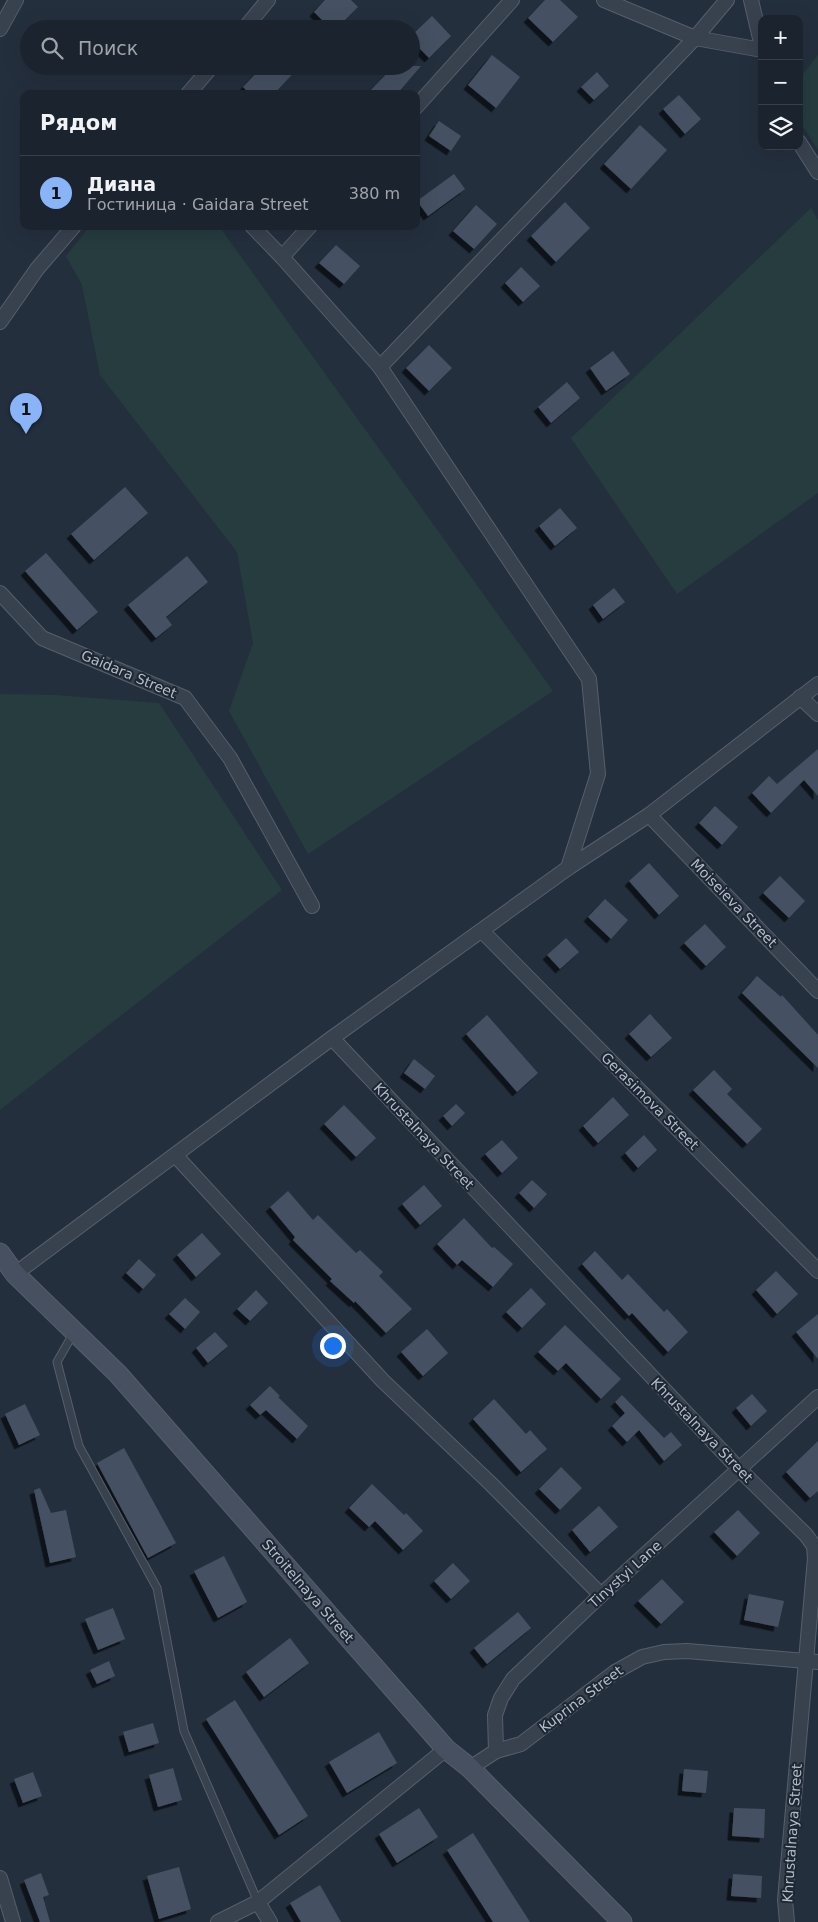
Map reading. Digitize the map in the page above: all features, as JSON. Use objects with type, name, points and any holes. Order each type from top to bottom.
[{"type":"main road","name":"Stroitelnaya Street","points":[[0,1253],[15,1274],[118,1374],[446,1749],[470,1768],[622,1922]]},
{"type":"street","points":[[0,29],[16,0]]},
{"type":"street","points":[[251,20],[268,0]]},
{"type":"street","points":[[420,103],[512,0]]},
{"type":"street","points":[[604,0],[695,38],[758,47]]},
{"type":"street","points":[[380,367],[695,38],[727,0]]},
{"type":"street","points":[[751,0],[758,31]]},
{"type":"street","points":[[191,90],[204,75]]},
{"type":"street","points":[[803,148],[818,172]]},
{"type":"street","points":[[0,322],[37,268],[70,230]]},
{"type":"street","points":[[256,230],[380,367],[589,678],[598,774],[568,868]]},
{"type":"street","points":[[282,257],[306,230]]},
{"type":"street","name":"Gaidara Street","points":[[0,593],[42,638],[185,698],[230,758],[312,906]]},
{"type":"street","points":[[15,1274],[332,1038],[568,868],[649,815],[818,684]]},
{"type":"street","points":[[800,697],[818,714]]},
{"type":"street","name":"Moiseieva Street","points":[[649,815],[818,991]]},
{"type":"street","name":"Gerasimova Street","points":[[482,931],[818,1271]]},
{"type":"street","name":"Khrustalnaya Street","points":[[332,1038],[740,1470],[806,1535],[814,1546],[812,1661],[786,1900],[787,1922]]},
{"type":"street","points":[[176,1156],[383,1381],[491,1484],[601,1594]]},
{"type":"street","name":"Tinystyi Lane","points":[[496,1752],[495,1715],[501,1698],[513,1679],[601,1594],[740,1470],[818,1397]]},
{"type":"street","name":"Kuprina Street","points":[[496,1752],[521,1744],[615,1672],[642,1657],[664,1652],[687,1651],[812,1661]]},
{"type":"street","points":[[218,1922],[258,1902],[446,1749]]},
{"type":"street","points":[[470,1768],[496,1752]]},
{"type":"street","points":[[0,1878],[13,1922]]},
{"type":"street","points":[[258,1902],[270,1922]]},
{"type":"lane","points":[[74,1332],[57,1362],[79,1446],[157,1588],[184,1731],[258,1902]]},
{"type":"green space","points":[[818,55],[818,150],[803,126],[803,74]]},
{"type":"green space","points":[[811,208],[818,220],[818,493],[677,594],[571,438]]},
{"type":"green space","points":[[87,230],[222,230],[553,691],[308,854],[229,711],[253,643],[237,552],[100,375],[82,285],[66,256]]},
{"type":"green space","points":[[0,694],[55,695],[159,703],[282,890],[0,1110]]},
{"type":"building","points":[[325,0],[351,0],[358,7],[345,20],[322,20],[314,12]]},
{"type":"building","points":[[545,0],[560,0],[578,17],[553,42],[528,18]]},
{"type":"building","points":[[432,16],[451,36],[429,58],[420,49],[420,27]]},
{"type":"building","points":[[492,55],[520,77],[496,108],[468,85]]},
{"type":"building","points":[[597,72],[609,86],[594,100],[581,87]]},
{"type":"building","points":[[254,75],[292,75],[278,90],[246,90],[243,87]]},
{"type":"building","points":[[385,75],[413,75],[400,90],[371,90]]},
{"type":"building","points":[[679,95],[701,119],[685,134],[663,109]]},
{"type":"building","points":[[439,121],[461,136],[451,151],[429,136]]},
{"type":"building","points":[[640,125],[667,150],[631,189],[604,164]]},
{"type":"building","points":[[454,174],[465,189],[428,216],[420,205],[420,199]]},
{"type":"building","points":[[565,202],[590,228],[556,262],[531,236]]},
{"type":"building","points":[[476,205],[497,224],[474,249],[453,231]]},
{"type":"building","points":[[336,245],[360,266],[344,284],[319,263]]},
{"type":"building","points":[[521,267],[540,286],[523,302],[505,283]]},
{"type":"building","points":[[429,345],[452,368],[429,391],[406,368]]},
{"type":"building","points":[[613,351],[630,374],[606,391],[590,368]]},
{"type":"building","points":[[567,382],[580,398],[551,423],[538,407]]},
{"type":"building","points":[[125,487],[148,513],[94,560],[71,534]]},
{"type":"building","points":[[560,508],[577,528],[555,546],[539,526]]},
{"type":"building","points":[[46,553],[98,612],[77,630],[25,571]]},
{"type":"building","points":[[187,556],[208,582],[166,617],[172,625],[156,638],[128,605]]},
{"type":"building","points":[[614,588],[625,602],[603,619],[593,605]]},
{"type":"building","points":[[818,749],[818,796],[804,780],[771,813],[752,793],[769,776],[777,784]]},
{"type":"building","points":[[715,806],[738,827],[722,845],[699,823]]},
{"type":"building","points":[[649,863],[679,896],[659,915],[629,881]]},
{"type":"building","points":[[780,876],[805,901],[789,918],[763,893]]},
{"type":"building","points":[[605,899],[628,920],[611,939],[588,917]]},
{"type":"building","points":[[705,924],[726,947],[706,966],[684,943]]},
{"type":"building","points":[[566,938],[579,952],[560,969],[547,955]]},
{"type":"building","points":[[757,976],[781,997],[782,995],[818,1035],[818,1068],[742,993]]},
{"type":"building","points":[[650,1014],[672,1038],[651,1057],[629,1034]]},
{"type":"building","points":[[487,1015],[538,1073],[517,1092],[466,1034]]},
{"type":"building","points":[[414,1059],[435,1076],[425,1089],[404,1073]]},
{"type":"building","points":[[714,1070],[732,1089],[727,1094],[762,1129],[747,1144],[693,1090]]},
{"type":"building","points":[[613,1097],[629,1115],[598,1143],[583,1126]]},
{"type":"building","points":[[456,1104],[465,1113],[452,1126],[443,1116]]},
{"type":"building","points":[[344,1105],[376,1138],[356,1157],[324,1124]]},
{"type":"building","points":[[644,1135],[657,1150],[638,1168],[625,1153]]},
{"type":"building","points":[[502,1140],[518,1158],[502,1173],[485,1154]]},
{"type":"building","points":[[532,1180],[547,1194],[534,1208],[519,1193]]},
{"type":"building","points":[[424,1185],[442,1206],[420,1225],[402,1204]]},
{"type":"building","points":[[288,1191],[313,1220],[318,1215],[356,1253],[360,1250],[383,1272],[379,1276],[412,1309],[386,1333],[355,1301],[354,1303],[330,1281],[332,1279],[293,1240],[295,1237],[270,1207]]},
{"type":"building","points":[[464,1218],[492,1248],[494,1247],[513,1264],[493,1287],[462,1260],[457,1265],[437,1244]]},
{"type":"building","points":[[202,1233],[221,1254],[196,1277],[177,1255]]},
{"type":"building","points":[[595,1251],[622,1280],[628,1274],[664,1312],[667,1309],[688,1332],[668,1352],[632,1313],[629,1316],[582,1264]]},
{"type":"building","points":[[139,1259],[156,1275],[143,1289],[126,1273]]},
{"type":"building","points":[[776,1271],[798,1294],[777,1314],[756,1290]]},
{"type":"building","points":[[531,1288],[546,1304],[522,1328],[506,1312]]},
{"type":"building","points":[[256,1290],[268,1303],[250,1321],[237,1309]]},
{"type":"building","points":[[185,1298],[200,1312],[185,1329],[169,1314]]},
{"type":"building","points":[[818,1314],[818,1359],[796,1332]]},
{"type":"building","points":[[565,1325],[621,1379],[601,1399],[566,1363],[558,1371],[538,1352]]},
{"type":"building","points":[[427,1329],[448,1353],[423,1376],[401,1352]]},
{"type":"building","points":[[215,1332],[228,1346],[208,1363],[196,1348]]},
{"type":"building","points":[[270,1386],[280,1396],[278,1397],[308,1426],[297,1439],[266,1410],[260,1415],[250,1405]]},
{"type":"building","points":[[752,1394],[767,1411],[751,1426],[736,1408]]},
{"type":"building","points":[[622,1395],[664,1438],[671,1432],[682,1445],[664,1461],[639,1430],[627,1442],[612,1426],[625,1413],[615,1402]]},
{"type":"building","points":[[494,1399],[526,1434],[530,1430],[547,1449],[521,1472],[473,1419]]},
{"type":"building","points":[[25,1404],[40,1435],[19,1445],[5,1414]]},
{"type":"building","points":[[818,1441],[818,1491],[810,1498],[786,1472]]},
{"type":"building","points":[[124,1448],[176,1543],[148,1558],[97,1463]]},
{"type":"building","points":[[561,1467],[582,1488],[560,1510],[539,1489]]},
{"type":"building","points":[[372,1484],[404,1515],[406,1513],[423,1531],[403,1550],[375,1521],[369,1527],[349,1508]]},
{"type":"building","points":[[40,1488],[51,1513],[66,1510],[76,1557],[50,1563],[34,1490]]},
{"type":"building","points":[[599,1506],[618,1527],[590,1552],[572,1530]]},
{"type":"building","points":[[738,1510],[760,1533],[737,1556],[714,1532]]},
{"type":"building","points":[[224,1556],[247,1602],[218,1618],[194,1571]]},
{"type":"building","points":[[453,1563],[470,1581],[451,1599],[434,1581]]},
{"type":"building","points":[[662,1579],[684,1602],[661,1624],[638,1601]]},
{"type":"building","points":[[749,1594],[784,1601],[778,1627],[744,1620]]},
{"type":"building","points":[[113,1608],[125,1639],[98,1650],[85,1619]]},
{"type":"building","points":[[518,1612],[531,1628],[487,1664],[474,1648]]},
{"type":"building","points":[[290,1638],[309,1663],[264,1697],[246,1672]]},
{"type":"building","points":[[109,1661],[115,1676],[97,1684],[90,1670]]},
{"type":"building","points":[[235,1700],[308,1816],[279,1835],[206,1719]]},
{"type":"building","points":[[153,1723],[159,1743],[129,1752],[123,1732]]},
{"type":"building","points":[[379,1732],[397,1763],[347,1793],[329,1762]]},
{"type":"building","points":[[173,1768],[182,1800],[158,1807],[149,1775]]},
{"type":"building","points":[[684,1769],[708,1771],[706,1793],[682,1791]]},
{"type":"building","points":[[33,1772],[42,1796],[23,1803],[14,1779]]},
{"type":"building","points":[[419,1808],[438,1837],[397,1863],[379,1834]]},
{"type":"building","points":[[734,1808],[765,1809],[764,1838],[732,1836]]},
{"type":"building","points":[[473,1833],[530,1922],[493,1922],[447,1850]]},
{"type":"building","points":[[179,1867],[191,1909],[159,1919],[147,1876]]},
{"type":"building","points":[[41,1873],[49,1895],[43,1897],[50,1922],[40,1922],[24,1880]]},
{"type":"building","points":[[733,1874],[762,1876],[761,1898],[731,1896]]},
{"type":"building","points":[[320,1885],[341,1922],[301,1922],[290,1903]]},
{"type":"place","name":"Диана","points":[[26,434]]}]
